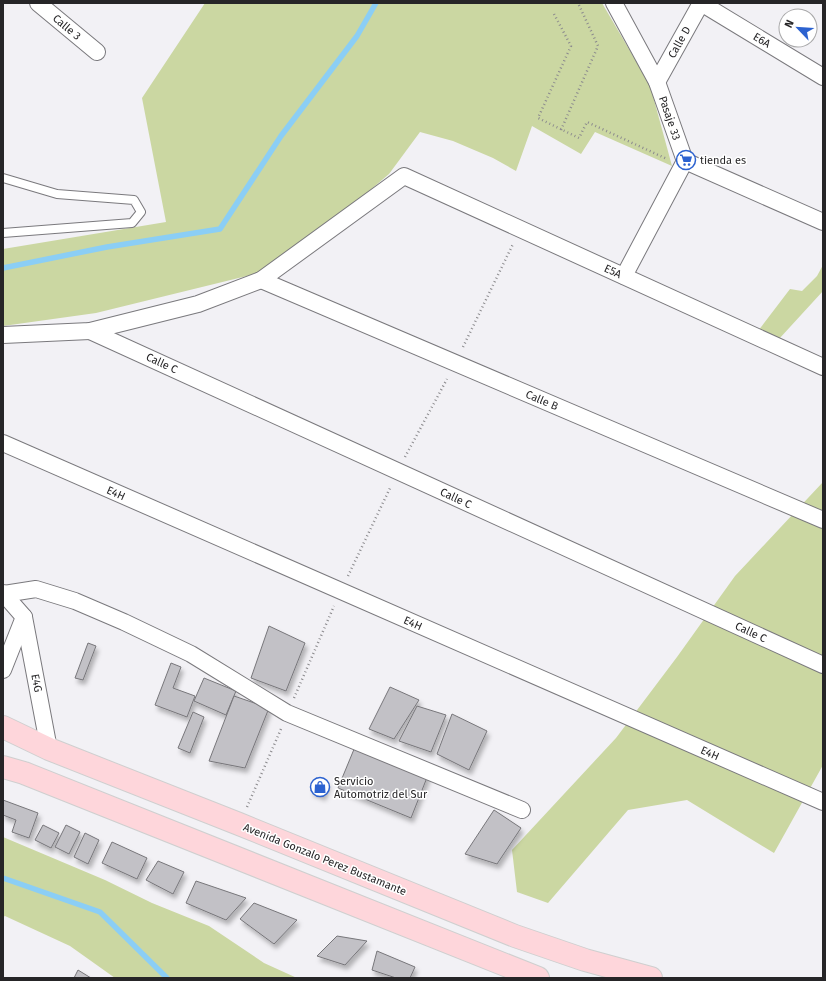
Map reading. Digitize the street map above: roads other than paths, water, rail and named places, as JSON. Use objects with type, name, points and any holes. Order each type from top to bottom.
[{"type":"main road","name":"Avenida Gonzalo Perez Bustamante","points":[[3,727],[49,749],[515,936],[585,960],[651,978]]},
{"type":"main road","points":[[3,767],[24,773],[538,978]]},
{"type":"main road","points":[[227,854],[239,824]]},
{"type":"street","name":"Calle 3","points":[[38,3],[97,52]]},
{"type":"street","name":"Pasaje 33","points":[[614,3],[657,82],[683,164]]},
{"type":"street","name":"Calle D","points":[[657,82],[701,3]]},
{"type":"street","name":"E6A","points":[[701,3],[823,77]]},
{"type":"street","points":[[624,276],[683,164],[823,222]]},
{"type":"street","name":"E5A","points":[[261,280],[404,176],[823,367]]},
{"type":"street","points":[[3,335],[90,331],[198,304],[261,280]]},
{"type":"street","name":"Calle B","points":[[261,280],[823,520]]},
{"type":"street","name":"Calle C","points":[[90,331],[823,665]]},
{"type":"street","name":"E4H","points":[[3,443],[823,802]]},
{"type":"street","points":[[4,594],[36,589],[75,600],[191,654],[287,713],[522,810]]},
{"type":"street","points":[[3,670],[24,617],[4,594]]},
{"type":"street","name":"E4G","points":[[24,617],[49,749]]},
{"type":"lane","points":[[3,178],[57,194],[134,200],[141,212],[132,223],[3,233]]},
{"type":"waterway","points":[[3,268],[107,247],[220,229],[281,136],[357,36],[376,3]]},
{"type":"waterway","points":[[3,878],[100,912],[167,978]]},
{"type":"place","name":"tienda es","points":[[686,160]]},
{"type":"place","name":"Servicio Automotriz del Sur","points":[[320,787]]}]
